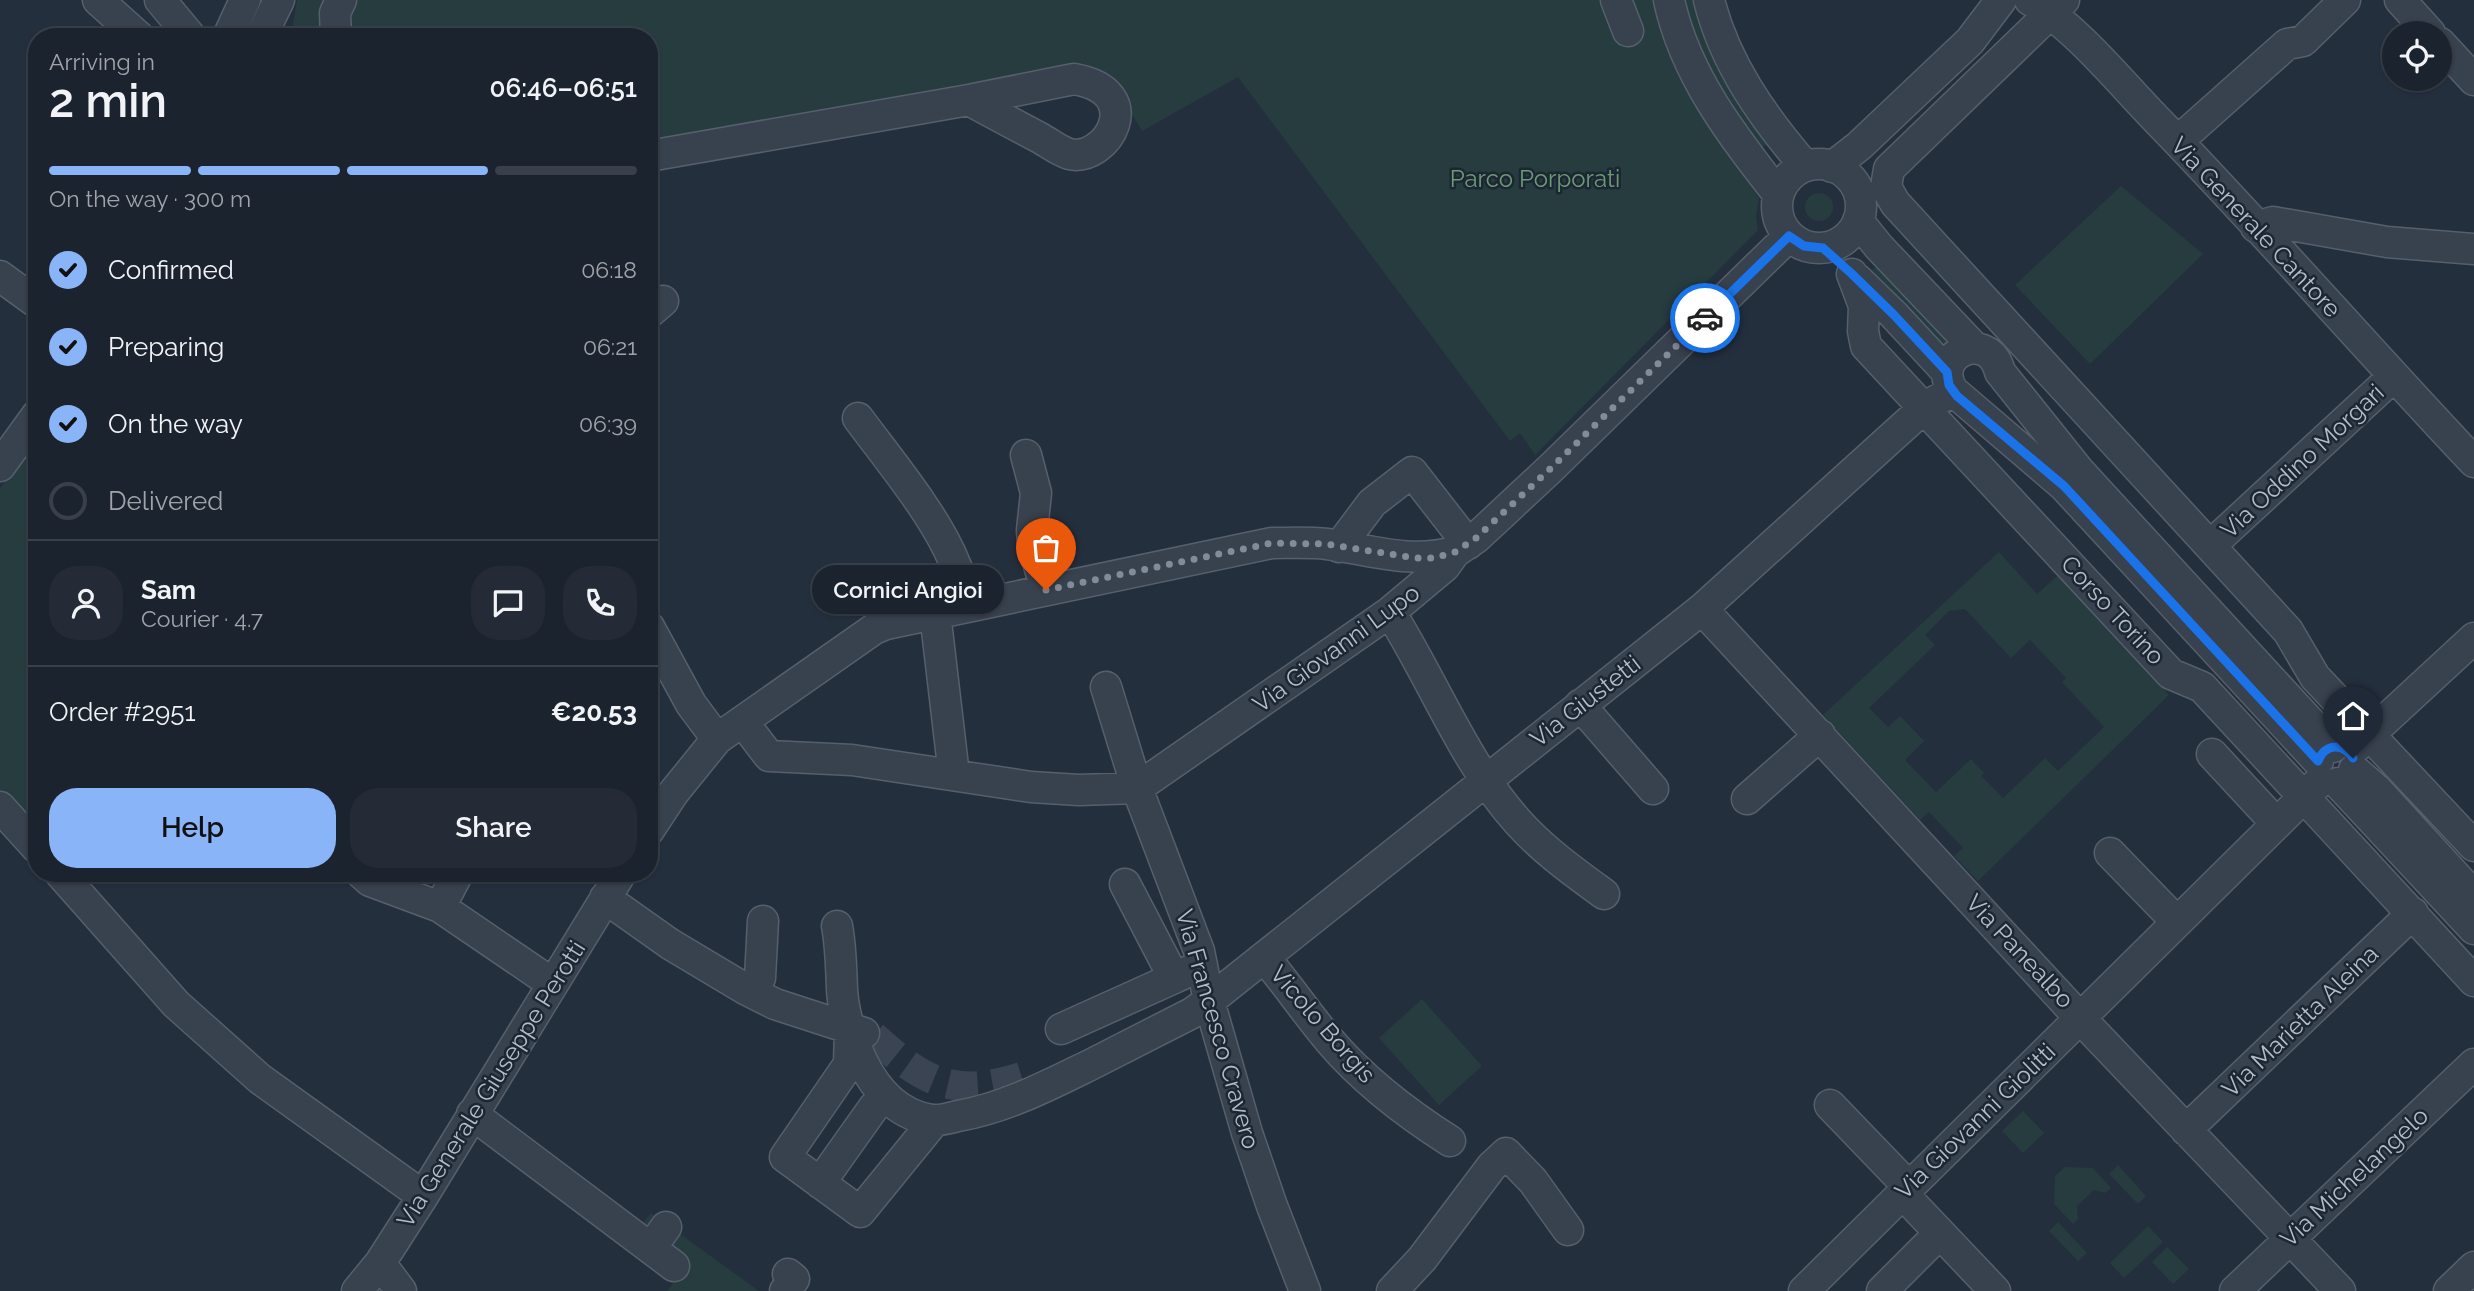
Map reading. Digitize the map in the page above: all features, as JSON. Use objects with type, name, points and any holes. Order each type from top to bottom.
[{"type":"street","points":[[98,0],[131,28]]},
{"type":"street","points":[[160,0],[183,28]]},
{"type":"street","points":[[232,28],[244,0]]},
{"type":"street","points":[[265,28],[279,0]]},
{"type":"street","points":[[335,28],[335,13],[341,0]]},
{"type":"street","points":[[1616,0],[1628,31]]},
{"type":"street","points":[[1669,0],[1692,70],[1728,128],[1778,194]]},
{"type":"street","points":[[1714,4],[1738,74],[1769,123],[1819,167],[1844,173],[1859,194],[1861,208],[1853,231],[1844,240],[1823,248],[1804,246],[1789,236],[1778,217],[1778,194],[1784,182],[1794,173],[1819,167],[1859,146],[1970,40],[2001,0]]},
{"type":"street","points":[[2178,141],[2287,44],[2303,41],[2345,0]]},
{"type":"street","points":[[2399,0],[2419,21]]},
{"type":"street","name":"Via Generale Cantore","points":[[2053,10],[2178,141],[2474,462]]},
{"type":"street","name":"Corso Torino","points":[[2053,10],[1889,169],[1886,187],[1895,203],[2288,631],[2315,677],[2336,765],[2413,913],[2474,981]]},
{"type":"street","points":[[2452,56],[2474,80]]},
{"type":"street","points":[[658,154],[969,100]]},
{"type":"street","name":"Corso Torino","points":[[1858,220],[1880,247],[1989,359],[2080,472],[2336,765],[2474,929]]},
{"type":"street","points":[[2256,226],[2273,222],[2387,242],[2474,249]]},
{"type":"street","name":"Via Giovanni Lupo","points":[[1140,797],[1390,612],[1445,566],[1550,469],[1789,236]]},
{"type":"street","name":"Corso Torino","points":[[1823,248],[1894,315],[1954,387],[2064,486],[2336,765],[2376,789],[2474,897]]},
{"type":"street","name":"Corso Torino","points":[[1852,274],[1864,306],[1863,331],[1866,346],[2171,674],[2202,687],[2240,728],[2336,765],[2474,846]]},
{"type":"street","points":[[0,275],[28,296]]},
{"type":"street","points":[[1989,359],[2000,382],[1989,396],[1972,401],[1954,387],[1953,358],[1967,349],[1989,359],[2049,370]]},
{"type":"street","name":"Via Oddino Morgari","points":[[2210,546],[2394,376]]},
{"type":"street","name":"Via Giustetti","points":[[927,1130],[1010,1101],[1074,1073],[1192,1013],[1209,1001],[1702,609],[1925,407],[1954,387]]},
{"type":"street","points":[[858,418],[940,536],[955,563],[968,605]]},
{"type":"street","points":[[0,466],[28,427]]},
{"type":"street","points":[[1026,455],[1036,493],[1033,544],[1046,590]]},
{"type":"street","points":[[658,816],[717,739],[874,629],[900,620],[1272,543],[1305,543],[1395,556],[1434,558],[1462,548],[1412,472],[1372,503],[1339,547]]},
{"type":"street","points":[[1395,556],[1390,612],[1485,780],[1518,822],[1553,855],[1604,894]]},
{"type":"street","name":"Via Panealbo","points":[[1702,609],[2080,1018],[2340,1291]]},
{"type":"street","points":[[935,613],[954,775]]},
{"type":"street","name":"Via Giovanni Giolitti","points":[[1804,1291],[2276,823],[2474,638]]},
{"type":"street","points":[[658,665],[717,739]]},
{"type":"street","name":"Via Francesco Cravero","points":[[1106,688],[1140,797],[1202,965],[1209,1001],[1247,1133],[1305,1291]]},
{"type":"street","points":[[1580,705],[1653,789]]},
{"type":"street","points":[[743,722],[769,756],[852,760],[1031,787],[1140,797]]},
{"type":"street","points":[[2240,728],[2205,760],[2276,823]]},
{"type":"street","points":[[1747,799],[1820,735]]},
{"type":"street","points":[[0,807],[28,838]]},
{"type":"street","points":[[2110,853],[2177,922]]},
{"type":"street","points":[[68,882],[176,1004],[251,1070],[423,1196]]},
{"type":"street","points":[[373,882],[440,907],[553,984]]},
{"type":"street","points":[[440,907],[453,882]]},
{"type":"street","name":"Via Generale Giuseppe Perotti","points":[[357,1291],[380,1262],[423,1196],[615,882]]},
{"type":"street","points":[[1125,884],[1174,978]]},
{"type":"street","points":[[605,898],[710,968],[775,1004],[862,1032]]},
{"type":"street","name":"Via Marietta Aleina","points":[[2186,1130],[2413,913]]},
{"type":"street","points":[[760,978],[763,921]]},
{"type":"street","points":[[837,926],[842,947],[842,992],[862,1032],[861,1059],[876,1086],[893,1104],[916,1116],[927,1130]]},
{"type":"street","name":"Vicolo Borgis","points":[[1264,957],[1329,1040],[1350,1062],[1399,1106],[1450,1141]]},
{"type":"street","points":[[1061,1030],[1202,965]]},
{"type":"street","points":[[862,1032],[849,1064],[785,1157],[860,1212],[927,1130]]},
{"type":"street","points":[[1024,1076],[1060,1063],[1074,1073]]},
{"type":"street","name":"Via Michelangelo","points":[[2235,1291],[2474,1064]]},
{"type":"street","points":[[838,1079],[874,1107],[927,1130]]},
{"type":"street","points":[[1830,1105],[1905,1189],[1940,1233],[1996,1291]]},
{"type":"street","points":[[820,1183],[874,1107]]},
{"type":"street","points":[[472,1114],[664,1247]]},
{"type":"street","points":[[1392,1291],[1422,1259],[1492,1166],[1506,1153],[1533,1181],[1568,1230]]},
{"type":"street","points":[[1882,1291],[1940,1233]]},
{"type":"street","points":[[380,1262],[401,1291]]},
{"type":"street","points":[[2449,1291],[2474,1267]]},
{"type":"green space","name":"Parco Porporati","points":[[297,0],[1653,0],[1673,55],[1697,104],[1759,198],[1756,216],[1758,230],[1535,455],[1520,433],[1510,441],[1238,77],[1142,131],[1112,82],[1073,68],[658,138],[658,28],[292,28]]},
{"type":"green space","points":[[1684,0],[1701,0],[1775,139],[1759,150],[1715,78]]},
{"type":"green space","points":[[2121,186],[2203,254],[2090,364],[2015,285]]},
{"type":"green space","points":[[1819,193],[1829,197],[1833,207],[1829,217],[1819,221],[1809,217],[1805,207],[1809,197]]},
{"type":"green space","points":[[1885,258],[1957,335],[1938,352],[1867,275]]},
{"type":"green space","points":[[28,449],[28,826],[0,794],[0,488]]},
{"type":"green space","points":[[1999,552],[2037,594],[2058,575],[2169,695],[1978,881],[1954,856],[1963,848],[1929,812],[1920,820],[1823,715]],"holes":[[[1965,609],[2011,658],[2030,640],[2066,678],[2062,682],[2104,727],[2058,771],[2045,758],[2003,798],[1981,776],[1984,773],[1971,759],[1936,792],[1905,760],[1924,741],[1900,716],[1888,727],[1869,708],[1935,645],[1925,635],[1949,611]]]},
{"type":"green space","points":[[1422,999],[1482,1066],[1439,1105],[1379,1038]]},
{"type":"green space","points":[[2023,1111],[2044,1133],[2023,1153],[2002,1131]]},
{"type":"green space","points":[[2118,1165],[2146,1196],[2138,1204],[2109,1174]]},
{"type":"green space","points":[[2065,1167],[2093,1168],[2111,1188],[2105,1193],[2094,1190],[2077,1206],[2078,1219],[2073,1224],[2054,1204],[2055,1176]]},
{"type":"green space","points":[[651,1213],[759,1291],[667,1291],[686,1268],[637,1231]]},
{"type":"green space","points":[[2058,1222],[2087,1253],[2078,1261],[2049,1231]]},
{"type":"green space","points":[[2148,1226],[2163,1242],[2124,1278],[2110,1263]]},
{"type":"green space","points":[[2167,1247],[2189,1269],[2173,1284],[2152,1262]]},
{"type":"tunnel","points":[[873,1036],[909,1065],[942,1082],[978,1086],[1024,1076]]},
{"type":"way so far","points":[[1046,590],[1272,543],[1326,544],[1415,558],[1434,558],[1455,552],[1476,538],[1550,469],[1705,318]]},
{"type":"place","name":"Cornici Angioi","points":[[1046,590]]},
{"type":"route","points":[[1705,318],[1789,236],[1804,246],[1823,248],[1921,343],[1947,372],[1949,385],[1957,396],[2064,486],[2318,761],[2323,752],[2333,747],[2344,749],[2353,758]]}]
